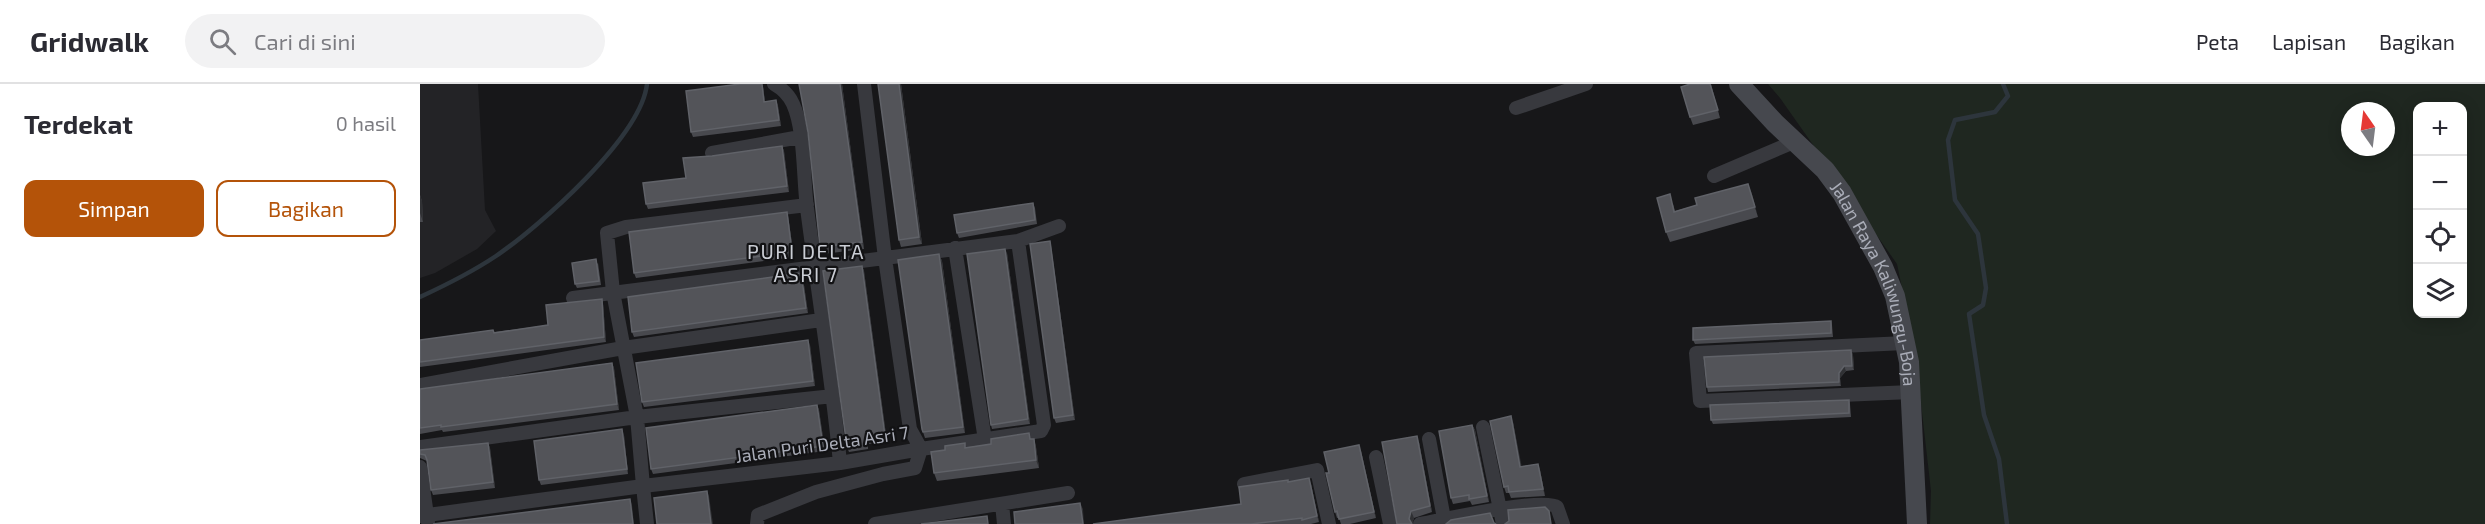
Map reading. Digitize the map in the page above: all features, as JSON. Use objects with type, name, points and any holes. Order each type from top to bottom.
[{"type":"main road","name":"Jalan Raya Kaliwungu-Boja","points":[[1739,84],[1775,123],[1825,170],[1842,193],[1864,230],[1895,296],[1905,343],[1911,392],[1917,524]]},
{"type":"street","points":[[774,84],[781,88],[793,104],[800,137],[820,320],[833,396],[840,463]]},
{"type":"street","name":"Jalan Puri Delta Asri 7","points":[[425,518],[643,486],[840,463],[921,449],[910,429],[885,258],[864,84]]},
{"type":"street","points":[[1516,108],[1586,84]]},
{"type":"street","points":[[712,153],[800,137]]},
{"type":"street","points":[[1714,176],[1796,141]]},
{"type":"street","points":[[647,524],[637,417],[613,292],[607,232],[626,227],[807,205]]},
{"type":"street","points":[[573,298],[1018,241],[1059,226]]},
{"type":"street","points":[[757,524],[758,515],[816,492],[915,468],[921,449],[1041,431],[1044,425],[1018,241]]},
{"type":"street","points":[[955,248],[985,440]]},
{"type":"street","points":[[420,385],[623,348],[820,320]]},
{"type":"street","points":[[1905,343],[1696,353],[1700,401],[1911,392]]},
{"type":"street","points":[[420,447],[637,417],[833,396]]},
{"type":"street","points":[[1483,428],[1503,524]]},
{"type":"street","points":[[1428,439],[1445,522]]},
{"type":"street","points":[[1376,457],[1390,524]]},
{"type":"street","points":[[420,466],[425,518]]},
{"type":"street","points":[[1245,484],[1317,470],[1329,524]]},
{"type":"street","points":[[875,524],[1068,493]]},
{"type":"street","points":[[1002,504],[1004,524]]},
{"type":"street","points":[[1420,524],[1445,522],[1500,509],[1553,504],[1561,514],[1563,524]]},
{"type":"shaded area","points":[[420,84],[478,84],[485,210],[496,231],[477,249],[435,273],[420,278]]},
{"type":"shaded area","points":[[1768,84],[2485,84],[2485,524],[1930,524],[1931,491],[1915,351],[1897,264]]},
{"type":"building","points":[[740,84],[762,84],[764,102],[776,100],[779,120],[691,132],[686,91]]},
{"type":"building","points":[[799,84],[840,84],[862,242],[820,247],[808,132]]},
{"type":"building","points":[[878,84],[899,84],[919,237],[899,240]]},
{"type":"building","points":[[1690,84],[1710,84],[1718,110],[1690,117],[1681,87]]},
{"type":"building","points":[[782,146],[787,186],[646,204],[643,183],[686,178],[683,158]]},
{"type":"building","points":[[1748,184],[1755,207],[1666,232],[1657,198],[1670,194],[1674,212],[1697,205],[1695,198]]},
{"type":"building","points":[[1033,203],[1035,220],[957,233],[954,215]]},
{"type":"building","points":[[787,212],[792,252],[634,273],[629,232]]},
{"type":"building","points":[[1050,241],[1073,415],[1054,418],[1030,244]]},
{"type":"building","points":[[1005,249],[1028,419],[991,425],[967,254]]},
{"type":"building","points":[[939,254],[963,427],[923,432],[898,260]]},
{"type":"building","points":[[596,259],[599,281],[575,284],[572,263]]},
{"type":"building","points":[[862,266],[885,436],[866,439],[866,444],[847,447],[823,271]]},
{"type":"building","points":[[801,273],[806,308],[632,332],[628,297]]},
{"type":"building","points":[[602,299],[604,337],[420,362],[420,340],[548,325],[546,305]]},
{"type":"building","points":[[1831,321],[1831,333],[1693,340],[1693,328]]},
{"type":"building","points":[[808,340],[813,381],[642,402],[636,363]]},
{"type":"building","points":[[1851,350],[1852,366],[1844,366],[1839,373],[1839,382],[1707,387],[1704,357]]},
{"type":"building","points":[[612,363],[617,404],[420,428],[420,389]]},
{"type":"building","points":[[1849,400],[1849,413],[1711,420],[1710,405]]},
{"type":"building","points":[[817,405],[823,446],[651,469],[646,428]]},
{"type":"building","points":[[1511,416],[1520,467],[1538,464],[1543,489],[1509,492],[1508,486],[1504,487],[1490,421]]},
{"type":"building","points":[[1472,425],[1487,496],[1469,499],[1469,495],[1451,498],[1439,431]]},
{"type":"building","points":[[622,429],[627,469],[539,480],[534,441]]},
{"type":"building","points":[[1029,433],[1030,439],[1034,439],[1036,460],[934,473],[931,452],[945,450],[945,446],[965,443],[965,448],[991,444],[991,439]]},
{"type":"building","points":[[1417,436],[1430,506],[1411,511],[1409,519],[1412,524],[1397,524],[1382,442]]},
{"type":"building","points":[[488,443],[493,482],[431,490],[427,460],[425,455],[420,454],[420,450]]},
{"type":"building","points":[[1359,445],[1374,512],[1339,519],[1337,511],[1335,512],[1326,473],[1329,473],[1324,452]]},
{"type":"building","points":[[1309,478],[1317,516],[1302,520],[1302,518],[1251,524],[1093,524],[1241,504],[1239,487]]},
{"type":"building","points":[[707,491],[711,524],[657,524],[654,498]]},
{"type":"building","points":[[630,499],[633,524],[433,524]]},
{"type":"building","points":[[1080,503],[1083,524],[1015,524],[1014,512]]},
{"type":"building","points":[[1545,507],[1549,511],[1551,524],[1505,524],[1509,521],[1508,510]]},
{"type":"building","points":[[1490,513],[1496,524],[1446,524],[1451,520]]},
{"type":"building","points":[[987,516],[988,524],[921,524]]},
{"type":"waterway","points":[[420,297],[496,256],[562,202],[586,179],[627,129],[641,105],[647,84]]},
{"type":"waterway","points":[[2003,84],[2008,96],[1995,112],[1955,120],[1948,140],[1955,200],[1978,234],[1986,288],[1983,305],[1969,314],[1984,415],[1999,459],[2007,524]]},
{"type":"district","name":"PURI DELTA ASRI 7","points":[[806,262]]}]
